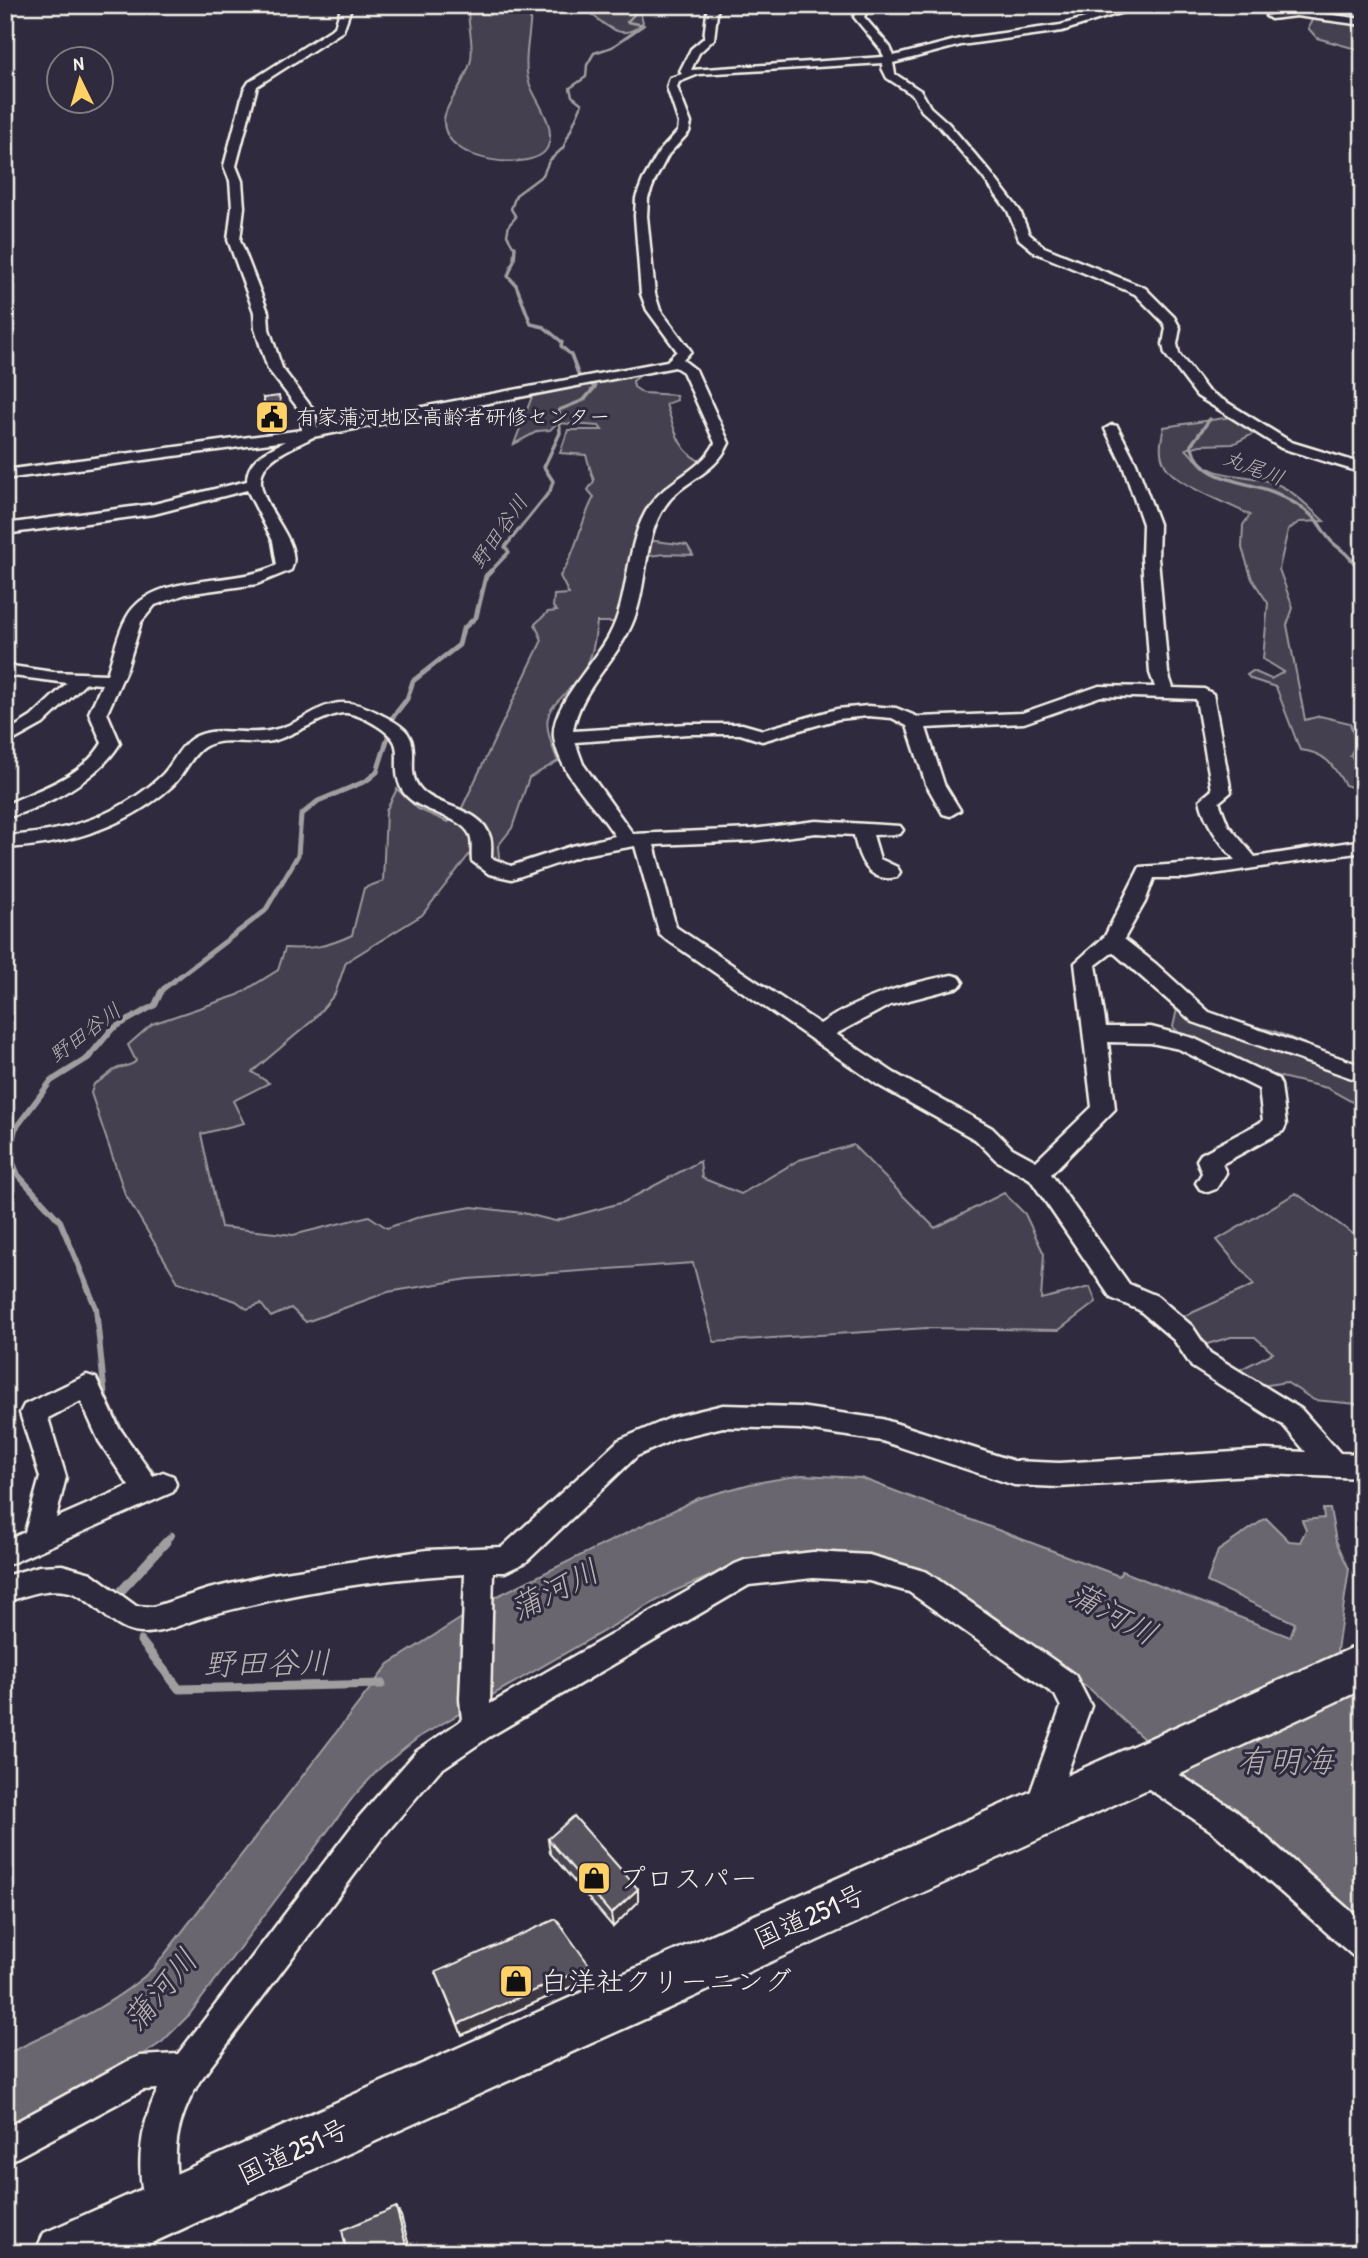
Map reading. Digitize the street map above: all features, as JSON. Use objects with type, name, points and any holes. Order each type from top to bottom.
[{"type":"highway","name":"国道251号","points":[[64,2253],[746,1944],[1037,1816],[1363,1665]]},
{"type":"street","points":[[5,9],[12,5]]},
{"type":"street","points":[[5,812],[74,779],[98,764],[107,754],[111,743],[99,713],[113,679],[128,628],[145,603],[165,594],[269,576],[285,566],[285,553],[253,484],[256,467],[261,461],[309,433],[311,422],[307,412],[275,369],[262,329],[261,312],[240,260],[234,240],[238,207],[236,181],[230,166],[249,90],[253,84],[339,29],[347,5]]},
{"type":"street","points":[[687,74],[685,71],[695,51],[711,35],[713,5]]},
{"type":"street","points":[[865,5],[859,16],[886,49],[889,61],[887,68],[891,76],[917,93],[926,109],[944,124],[1003,193],[1014,211],[1023,236],[1030,243],[1077,266],[1129,284],[1140,291],[1169,320],[1173,328],[1170,344],[1172,354],[1202,393],[1286,445],[1363,469]]},
{"type":"street","points":[[5,475],[309,433],[659,368],[676,362],[683,348],[654,310],[648,294],[641,216],[642,198],[649,180],[663,154],[683,132],[685,115],[672,83],[687,74],[889,61],[918,56],[960,42],[1062,28],[1140,5]]},
{"type":"street","points":[[1271,16],[1286,13],[1310,14],[1363,22]]},
{"type":"street","points":[[676,362],[689,370],[722,443],[719,454],[708,465],[678,485],[655,509],[640,555],[629,609],[614,644],[566,712],[563,737],[569,758],[635,841],[667,930],[886,1079],[984,1134],[1004,1154],[1038,1173],[1120,1291],[1148,1303],[1166,1318],[1183,1333],[1201,1360],[1292,1417],[1334,1465]]},
{"type":"street","points":[[1112,429],[1129,463],[1151,524],[1150,558],[1159,673],[1166,693]]},
{"type":"street","points":[[5,529],[154,509],[253,484]]},
{"type":"street","points":[[5,670],[54,677],[113,679]]},
{"type":"street","points":[[5,740],[49,713],[81,678]]},
{"type":"street","points":[[563,737],[688,729],[742,729],[762,736],[837,714],[868,711],[896,713],[915,723],[1024,718],[1084,696],[1110,690],[1204,694],[1222,792],[1209,800],[1211,810],[1224,832],[1250,864]]},
{"type":"street","points":[[5,842],[69,835],[95,825],[145,799],[164,785],[180,770],[193,745],[206,739],[280,734],[324,711],[344,708],[365,711],[388,726],[405,746],[404,775],[407,784],[428,803],[477,830],[481,839],[482,861],[496,870],[521,871],[579,850],[635,841],[752,835],[816,827],[893,830]]},
{"type":"street","points":[[915,723],[935,783],[950,810]]},
{"type":"street","points":[[862,829],[870,862],[875,868],[890,872]]},
{"type":"street","points":[[1038,1173],[1104,1109],[1085,963],[1113,941],[1135,902],[1147,872],[1186,872],[1363,846]]},
{"type":"street","points":[[1113,941],[1149,969],[1201,1017],[1363,1074]]},
{"type":"street","points":[[820,1034],[873,1002],[904,990],[952,982]]},
{"type":"street","points":[[1096,1034],[1151,1035],[1185,1043],[1270,1085],[1275,1125],[1209,1160],[1214,1173],[1208,1183]]},
{"type":"street","points":[[5,1553],[37,1540],[155,1487],[108,1433],[87,1386],[33,1413],[52,1477],[37,1540]]},
{"type":"street","points":[[5,1589],[39,1579],[62,1578],[81,1582],[126,1615],[137,1620],[153,1620],[272,1587],[427,1563],[505,1559],[516,1553],[628,1448],[673,1428],[723,1416],[799,1418],[882,1430],[1014,1473],[1059,1475],[1266,1462],[1363,1466]]},
{"type":"street","points":[[477,1713],[480,1561]]},
{"type":"street","points":[[164,2209],[157,2167],[157,2140],[171,2096],[187,2070],[370,1828],[428,1761],[477,1713],[745,1573],[813,1565],[869,1568],[916,1581],[1066,1685],[1076,1706],[1037,1816]]},
{"type":"street","points":[[1146,1764],[1224,1821],[1363,1944]]},
{"type":"street","points":[[5,2147],[141,2073],[187,2070]]},
{"type":"shaded area","points":[[468,5],[531,5],[527,76],[546,116],[550,133],[546,150],[538,157],[508,161],[490,160],[458,147],[448,136],[445,116],[471,59]]},
{"type":"shaded area","points":[[581,5],[638,5],[643,22],[635,29],[619,32],[603,24]]},
{"type":"shaded area","points":[[1332,11],[1363,14],[1363,51],[1317,38],[1308,28],[1315,14]]},
{"type":"shaded area","points":[[642,374],[633,381],[634,387],[643,393],[676,395],[677,400],[666,404],[675,431],[689,454],[705,463],[671,484],[638,539],[687,545],[693,555],[665,554],[634,558],[618,622],[597,622],[587,665],[551,709],[548,728],[558,761],[529,778],[512,828],[498,846],[500,867],[472,851],[422,915],[346,962],[335,994],[312,1021],[252,1072],[269,1083],[233,1101],[244,1123],[201,1134],[221,1227],[293,1235],[369,1216],[387,1228],[422,1216],[472,1207],[523,1213],[555,1221],[624,1202],[700,1161],[702,1178],[741,1194],[799,1160],[853,1145],[935,1228],[1004,1193],[1025,1214],[1044,1254],[1041,1299],[1090,1287],[1096,1302],[1059,1330],[927,1328],[714,1342],[693,1263],[468,1279],[388,1292],[306,1322],[291,1308],[271,1317],[261,1304],[247,1309],[236,1301],[178,1282],[125,1194],[91,1093],[94,1084],[114,1070],[136,1061],[128,1045],[152,1024],[238,995],[278,970],[285,948],[319,946],[352,935],[364,888],[383,881],[386,811],[397,789],[418,809],[448,822],[460,812],[542,640],[535,624],[548,612],[557,611],[553,607],[554,595],[569,594],[560,576],[571,557],[594,497],[588,490],[594,481],[586,455],[560,453],[568,430],[602,430],[599,426],[557,423],[550,430],[538,431],[514,444],[533,394]]},
{"type":"shaded area","points":[[1231,417],[1255,433],[1233,444],[1200,445],[1186,449],[1206,467],[1215,471],[1279,485],[1299,498],[1324,521],[1299,522],[1288,530],[1279,569],[1293,608],[1287,625],[1305,720],[1320,716],[1350,723],[1356,744],[1350,756],[1363,762],[1363,791],[1345,785],[1322,757],[1300,750],[1276,687],[1251,679],[1247,675],[1253,671],[1271,679],[1284,672],[1263,659],[1268,603],[1252,579],[1242,548],[1243,525],[1250,515],[1180,480],[1165,465],[1161,456],[1164,427]]},
{"type":"shaded area","points":[[1177,1009],[1274,1031],[1307,1045],[1363,1075],[1363,1108],[1327,1088],[1205,1059],[1173,1027]]},
{"type":"shaded area","points":[[1296,1193],[1363,1241],[1363,1403],[1314,1400],[1286,1382],[1251,1385],[1239,1370],[1273,1353],[1255,1337],[1231,1337],[1197,1347],[1178,1319],[1254,1285],[1217,1240]]},
{"type":"water","points":[[802,1475],[861,1478],[1119,1576],[1122,1571],[1290,1637],[1295,1623],[1207,1582],[1218,1551],[1266,1518],[1289,1541],[1300,1542],[1306,1530],[1302,1520],[1324,1518],[1323,1509],[1330,1509],[1336,1541],[1349,1569],[1336,1657],[1363,1691],[1363,1924],[1177,1770],[1091,1690],[939,1579],[903,1565],[868,1556],[821,1552],[770,1556],[737,1565],[672,1592],[419,1737],[380,1768],[354,1796],[189,2015],[162,2042],[129,2064],[5,2130],[5,2055],[102,2006],[154,1968],[389,1664],[493,1598],[699,1498],[750,1484]]},
{"type":"building","points":[[279,396],[283,413],[268,415],[263,398]]},
{"type":"building","name":"プロスパー","points":[[574,1816],[638,1889],[611,1914],[548,1839]]},
{"type":"building","name":"白洋社クリーニング","points":[[556,1919],[590,1966],[458,2024],[436,1972]]},
{"type":"building","points":[[396,2207],[408,2253],[347,2253],[342,2230]]},
{"type":"waterway","name":"野田谷川","points":[[515,249],[507,235],[509,225],[516,217],[511,209],[516,195],[543,175],[549,161],[563,148],[582,104],[572,96],[570,88],[586,77],[587,65],[594,53],[612,47],[644,25],[627,22],[643,5]]},
{"type":"waterway","name":"野田谷川","points":[[489,573],[509,552],[505,547],[550,491],[553,481],[544,467],[560,433],[559,410],[584,400],[595,387],[579,376],[571,355],[561,346],[562,342],[544,327],[531,324],[516,285],[508,276],[515,249]]},
{"type":"waterway","name":"丸尾川","points":[[1210,419],[1191,445],[1205,467],[1228,479],[1268,490],[1299,506],[1316,520],[1327,537],[1363,571]]},
{"type":"waterway","name":"野田谷川","points":[[160,993],[265,911],[298,855],[301,815],[318,801],[366,781],[377,772],[388,737],[389,722],[407,699],[413,681],[459,645],[463,629],[476,617],[489,573]]},
{"type":"waterway","name":"丸尾川","points":[[1363,579],[1359,588],[1363,596]]},
{"type":"waterway","name":"野田谷川","points":[[123,1435],[105,1398],[96,1308],[60,1221],[18,1175],[9,1154],[15,1129],[51,1081],[88,1058],[112,1029],[155,1005],[160,993]]},
{"type":"waterway","name":"野田谷川","points":[[130,1444],[159,1482]]},
{"type":"waterway","name":"野田谷川","points":[[164,1543],[172,1535]]},
{"type":"waterway","name":"野田谷川","points":[[122,1590],[166,1542]]},
{"type":"waterway","name":"野田谷川","points":[[141,1641],[179,1689],[382,1684]]},
{"type":"place","name":"有家蒲河地区高齢者研修センター","points":[[272,417]]},
{"type":"place","name":"プロスパー","points":[[594,1878]]},
{"type":"place","name":"白洋社クリーニング","points":[[516,1981]]},
{"type":"water label","name":"蒲河川","points":[[554,1590]]},
{"type":"water label","name":"蒲河川","points":[[1113,1613]]},
{"type":"water label","name":"有明海","points":[[1285,1761]]},
{"type":"water label","name":"蒲河川","points":[[160,1990]]}]
